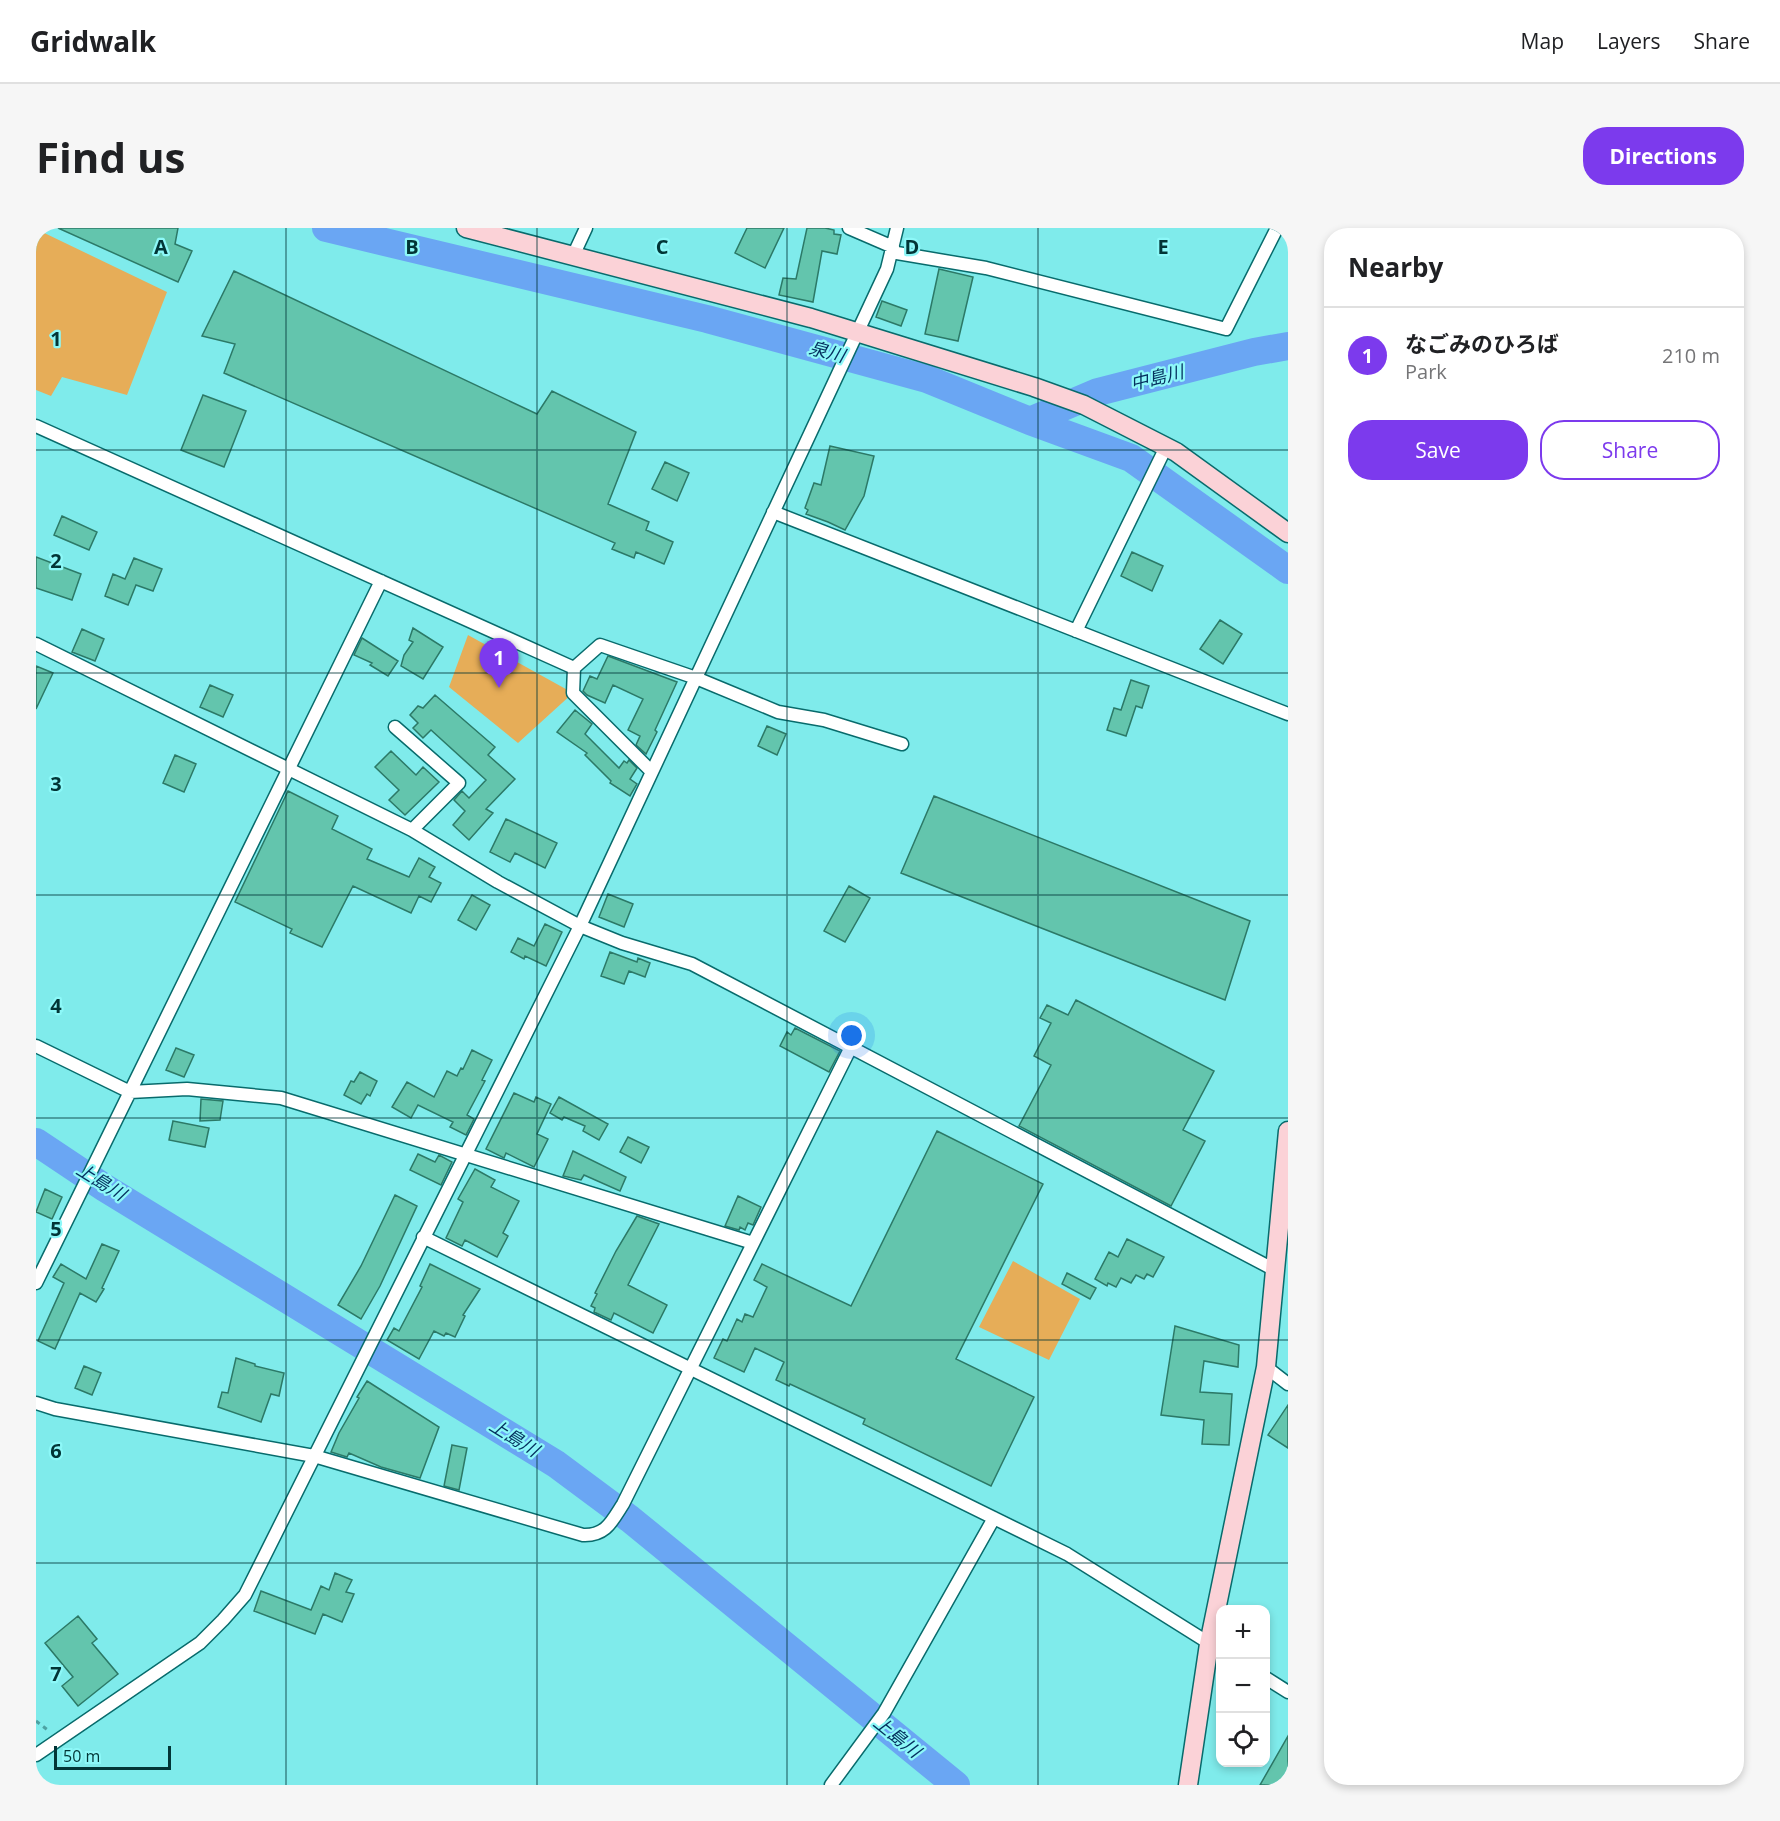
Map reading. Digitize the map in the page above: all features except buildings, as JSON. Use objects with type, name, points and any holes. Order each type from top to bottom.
[{"type":"street","points":[[466,228],[811,318],[1034,387],[1084,405],[1166,448],[1288,533]]},
{"type":"street","points":[[573,256],[586,228]]},
{"type":"street","points":[[849,228],[892,249],[986,268],[1226,329],[1277,228]]},
{"type":"street","points":[[36,1755],[200,1642],[224,1620],[245,1595],[580,926],[887,269],[897,228]]},
{"type":"street","points":[[36,426],[574,668]]},
{"type":"street","points":[[1076,631],[1166,448]]},
{"type":"street","points":[[773,512],[1288,714]]},
{"type":"street","points":[[36,1283],[381,581]]},
{"type":"street","points":[[36,644],[412,830],[498,882],[580,926],[622,943],[692,964],[1275,1270]]},
{"type":"street","points":[[651,771],[573,693],[574,668],[600,645],[696,678],[778,711],[824,720],[902,744]]},
{"type":"street","points":[[395,727],[459,783],[412,830]]},
{"type":"street","points":[[36,1046],[130,1092],[187,1089],[281,1098],[753,1243]]},
{"type":"street","points":[[36,1403],[67,1411],[314,1456],[583,1535],[594,1535],[607,1527],[623,1504],[851,1047]]},
{"type":"street","points":[[1188,1785],[1266,1367],[1288,1131]]},
{"type":"street","points":[[423,1237],[1067,1554],[1215,1647]]},
{"type":"street","points":[[1266,1367],[1288,1384]]},
{"type":"street","points":[[831,1785],[884,1713],[994,1518]]},
{"type":"street","points":[[1270,1681],[1288,1692]]},
{"type":"shaded area","points":[[36,229],[167,292],[127,395],[62,377],[51,396],[36,390]]},
{"type":"shaded area","points":[[468,635],[573,693],[518,743],[449,687]]},
{"type":"shaded area","points":[[1013,1261],[1080,1299],[1049,1360],[979,1327]]},
{"type":"waterway","name":"泉川","points":[[326,228],[707,319],[927,379],[1030,421],[1131,458],[1288,570]]},
{"type":"waterway","name":"中島川","points":[[1030,421],[1098,392],[1254,352],[1288,346]]},
{"type":"waterway","name":"上島川","points":[[36,1142],[105,1188],[556,1464],[630,1519],[956,1785]]},
{"type":"place","name":"なごみのひろば","points":[[499,688]]}]
